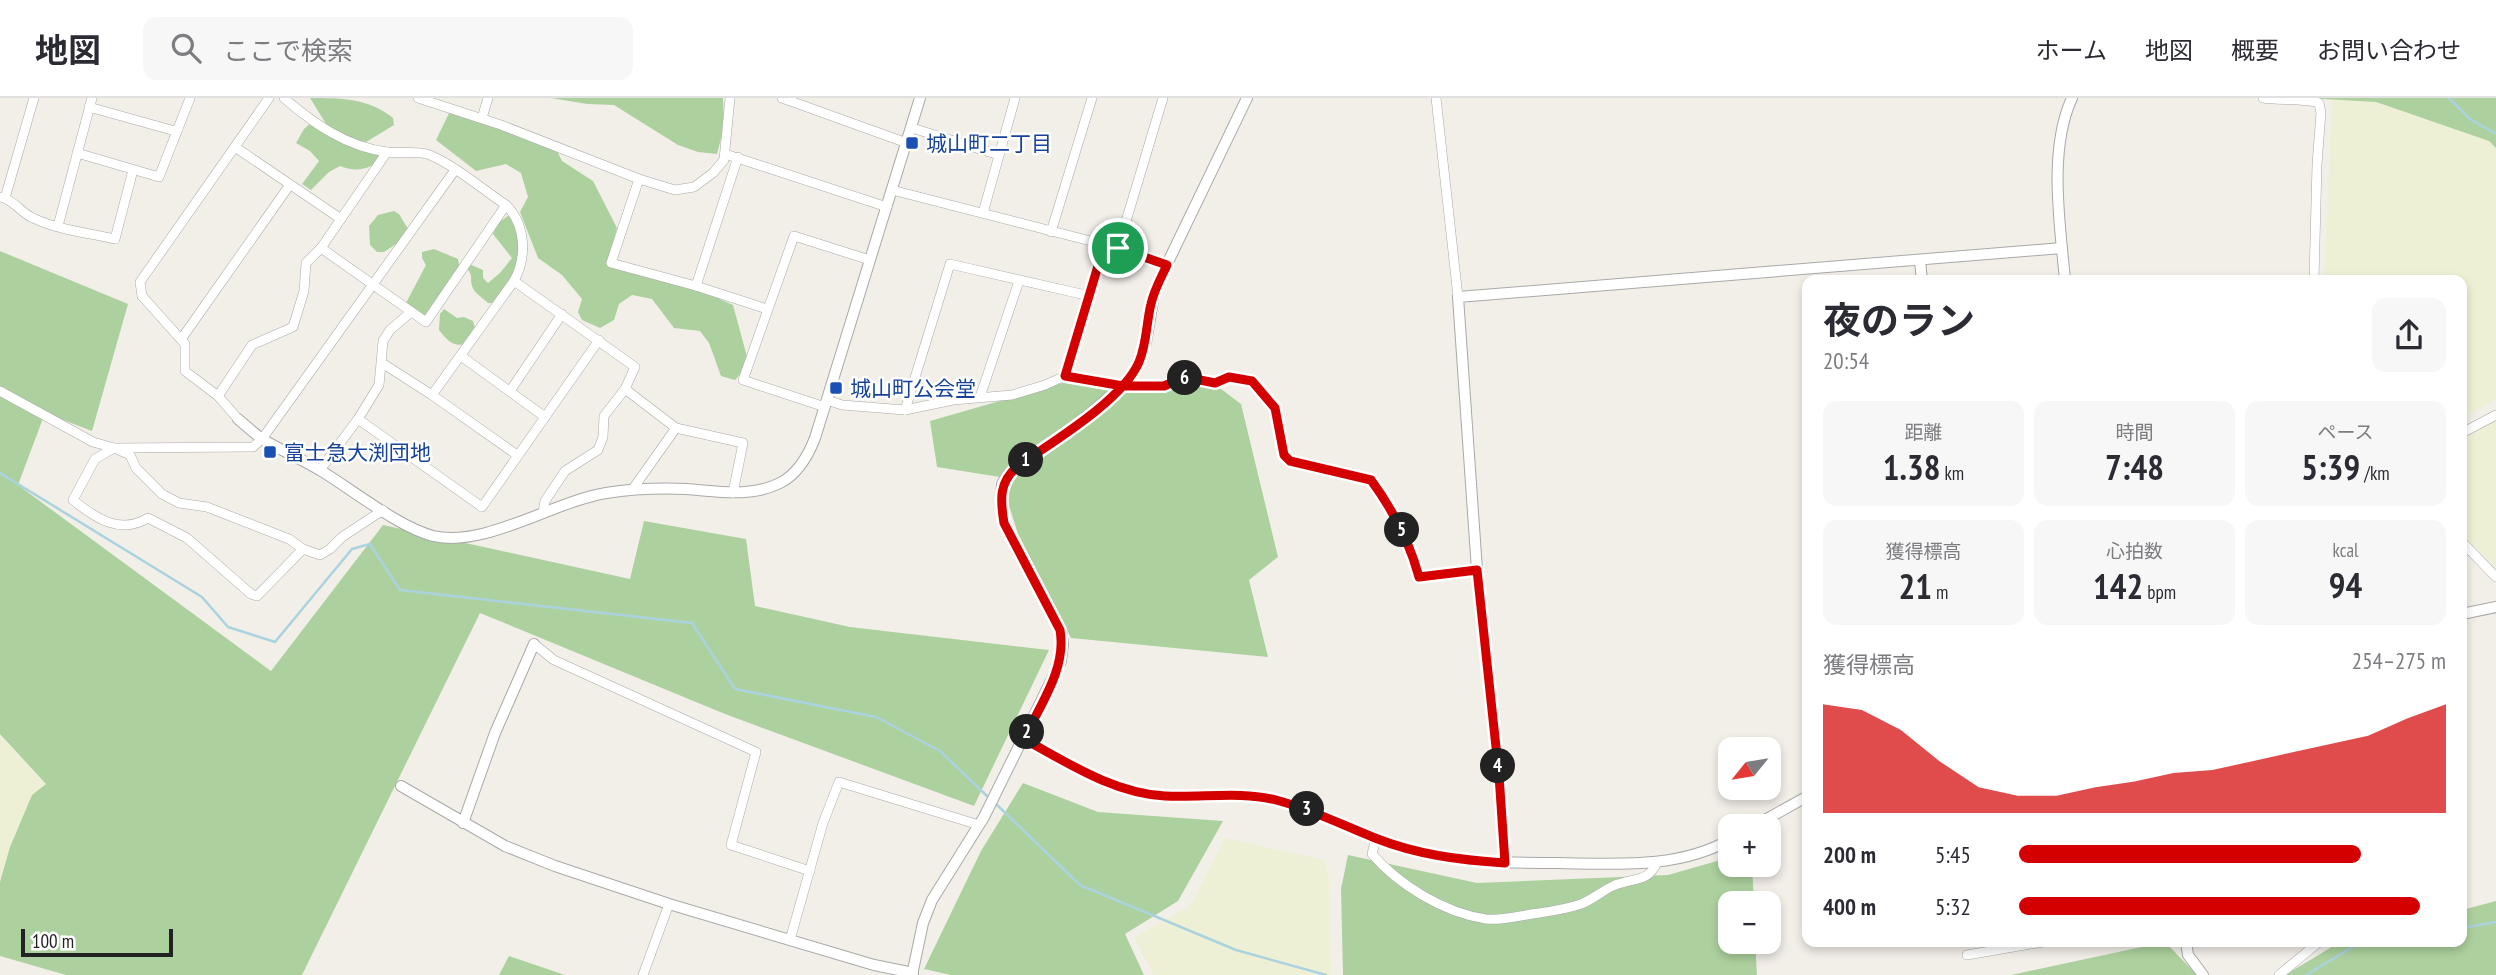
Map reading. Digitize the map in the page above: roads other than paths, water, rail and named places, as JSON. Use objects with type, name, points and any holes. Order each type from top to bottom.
[{"type":"street","points":[[34,98],[3,197],[31,218],[115,239],[133,170]]},
{"type":"street","points":[[77,153],[159,177],[190,98]]},
{"type":"street","points":[[269,98],[140,282],[142,296],[182,338],[185,344],[185,371],[218,396],[238,419],[262,439],[320,470],[412,527],[432,535],[450,538],[477,537],[582,499],[632,490],[684,489],[733,493],[774,485],[782,482],[808,458],[920,98]]},
{"type":"street","points":[[284,98],[337,136],[364,147],[387,152],[428,153],[506,205],[515,214],[523,238],[520,270],[432,395]]},
{"type":"street","points":[[418,98],[482,118],[639,179],[675,190],[694,187],[713,173],[724,160],[730,98]]},
{"type":"street","points":[[482,118],[488,98]]},
{"type":"street","points":[[782,98],[907,143]]},
{"type":"street","points":[[983,213],[1014,98]]},
{"type":"street","points":[[1051,232],[1092,98]]},
{"type":"street","points":[[1118,248],[1163,98]]},
{"type":"street","points":[[401,786],[463,823],[518,851],[669,904],[874,965],[916,974],[923,923],[932,900],[981,821],[1061,661],[1063,644],[1060,630],[1004,523],[1002,484],[1009,473],[1077,424],[1123,386],[1139,361],[1146,342],[1152,298],[1247,98]]},
{"type":"street","points":[[1436,98],[1458,297],[1477,570],[1499,775],[1505,863]]},
{"type":"street","points":[[2065,275],[2058,176],[2062,126],[2072,98]]},
{"type":"street","points":[[2263,98],[2296,102],[2312,99],[2319,103],[2321,113],[2316,164],[2314,275]]},
{"type":"street","points":[[58,226],[91,103],[175,131]]},
{"type":"street","points":[[912,128],[999,155]]},
{"type":"street","points":[[235,147],[341,219]]},
{"type":"street","points":[[218,396],[253,345],[293,327],[304,291],[306,263],[321,248],[387,152]]},
{"type":"street","points":[[725,154],[887,207]]},
{"type":"street","points":[[696,286],[738,157]]},
{"type":"street","points":[[303,549],[257,596],[251,594],[187,538],[148,518],[139,523],[108,524],[73,500],[95,459],[114,449],[253,446],[262,439],[454,170]]},
{"type":"street","points":[[639,179],[611,263],[767,309]]},
{"type":"street","points":[[182,338],[289,186]]},
{"type":"street","points":[[892,190],[1118,248],[1167,265]]},
{"type":"street","points":[[321,248],[426,322],[506,205]]},
{"type":"street","points":[[870,260],[794,236],[743,380],[826,403],[905,410],[980,397],[1012,395],[1045,386],[1065,376],[1123,386],[1164,386],[1185,377],[1215,383],[1229,377],[1252,381],[1275,408],[1284,455],[1290,461],[1371,480],[1393,510],[1412,552],[1419,577],[1477,570]]},
{"type":"street","points":[[1065,376],[1104,246]]},
{"type":"street","points":[[1458,297],[2062,248]]},
{"type":"street","points":[[1920,261],[1921,275]]},
{"type":"street","points":[[905,410],[950,264],[1090,296]]},
{"type":"street","points":[[514,281],[635,367],[625,389],[604,416],[603,437],[598,450],[565,471],[545,500],[543,512]]},
{"type":"street","points":[[980,397],[1019,281]]},
{"type":"street","points":[[320,470],[358,419],[379,385],[383,341],[390,330],[411,312]]},
{"type":"street","points":[[510,391],[562,314]]},
{"type":"street","points":[[358,419],[482,507],[599,340]]},
{"type":"street","points":[[461,356],[545,416]]},
{"type":"street","points":[[382,363],[517,455]]},
{"type":"street","points":[[625,389],[676,428],[743,443],[733,493]]},
{"type":"street","points":[[0,391],[93,442],[130,455],[136,468],[162,494],[179,503],[206,506],[289,539],[303,549],[320,555],[383,510]]},
{"type":"street","points":[[2467,430],[2496,415]]},
{"type":"street","points":[[632,490],[676,428]]},
{"type":"street","points":[[2467,547],[2496,577]]},
{"type":"street","points":[[2467,613],[2496,607]]},
{"type":"street","points":[[463,823],[495,733],[534,644],[554,660],[756,752],[731,845],[810,871]]},
{"type":"street","points":[[1024,739],[1090,775],[1119,787],[1165,796],[1248,796],[1272,799],[1299,806],[1376,838],[1441,857],[1505,863],[1657,862],[1706,851],[1718,845]]},
{"type":"street","points":[[790,940],[823,823],[839,782],[981,821]]},
{"type":"street","points":[[1776,814],[1802,799]]},
{"type":"street","points":[[1376,838],[1372,854],[1403,884],[1430,899],[1486,919],[1569,908],[1621,883],[1646,877],[1653,873],[1657,862]]},
{"type":"street","points":[[643,975],[669,904]]},
{"type":"street","points":[[1967,955],[2014,947]]},
{"type":"street","points":[[2187,947],[2188,955],[2203,975]]},
{"type":"street","points":[[2279,975],[2313,947]]},
{"type":"waterway","points":[[2449,98],[2470,119],[2496,134]]},
{"type":"waterway","points":[[0,473],[202,597],[228,627],[275,642],[352,549],[370,544],[400,590],[692,623],[735,689],[876,717],[940,751],[988,797]]},
{"type":"waterway","points":[[996,804],[1080,885],[1236,950],[1326,975]]},
{"type":"waterway","points":[[2467,927],[2496,922]]},
{"type":"waterway","points":[[2306,975],[2353,947]]},
{"type":"place","name":"城山町二丁目","points":[[912,143]]},
{"type":"place","name":"城山町公会堂","points":[[836,388]]},
{"type":"place","name":"富士急大渕団地","points":[[270,452]]}]
